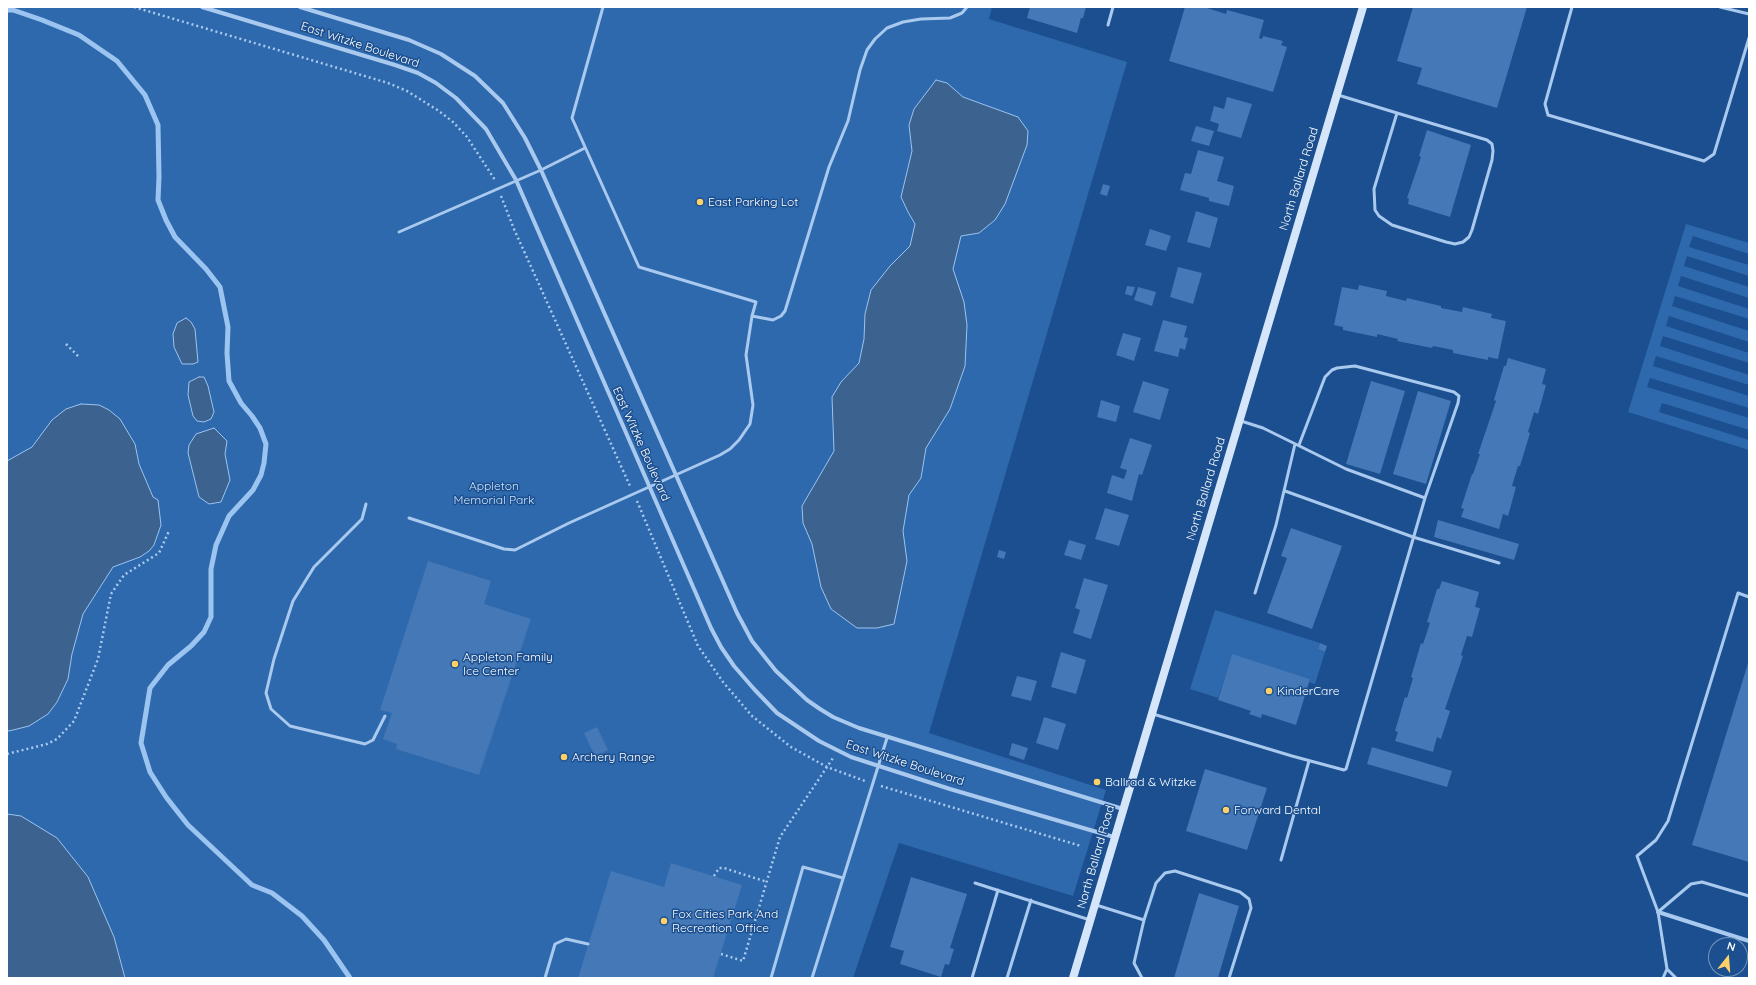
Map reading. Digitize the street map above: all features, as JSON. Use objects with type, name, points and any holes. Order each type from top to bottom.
[{"type":"main road","name":"North Ballard Road","points":[[1073,978],[1363,7]]},
{"type":"street","name":"East Witzke Boulevard","points":[[202,7],[418,73],[436,83],[456,98],[486,128],[516,180],[711,628],[721,647],[734,666],[754,690],[777,712],[808,735],[837,751],[877,766],[1114,837]]},
{"type":"street","name":"East Witzke Boulevard","points":[[300,7],[409,40],[441,54],[458,64],[487,87],[503,103],[522,132],[541,170],[737,613],[752,641],[763,656],[790,685],[820,709],[833,717],[859,728],[887,738],[1123,809]]},
{"type":"street","points":[[1658,912],[1749,941]]},
{"type":"lane","points":[[409,518],[504,549],[516,550],[569,523],[650,488],[730,449],[745,433],[750,424],[753,405],[746,355],[752,316],[756,302],[639,267],[572,118],[603,7]]},
{"type":"lane","points":[[752,316],[773,320],[781,316],[785,311],[829,167],[848,121],[860,70],[867,50],[875,39],[887,28],[903,22],[921,19],[950,18],[962,13],[967,7]]},
{"type":"lane","points":[[1108,25],[1113,7]]},
{"type":"lane","points":[[1572,7],[1544,104],[1548,115],[1704,161],[1714,154],[1749,38]]},
{"type":"lane","points":[[1720,7],[1749,14]]},
{"type":"lane","points":[[1336,95],[1397,113],[1487,140],[1492,144],[1492,156],[1472,230],[1469,237],[1463,242],[1455,244],[1446,242],[1392,225],[1379,216],[1375,210],[1374,189],[1397,113]]},
{"type":"lane","points":[[399,232],[541,170],[585,148]]},
{"type":"lane","points":[[1151,714],[1309,761],[1344,770],[1346,769],[1424,498],[1458,403],[1459,396],[1454,392],[1355,366],[1337,368],[1325,376],[1297,444],[1285,491],[1255,593]]},
{"type":"lane","points":[[1239,421],[1264,428],[1346,469],[1424,498]]},
{"type":"lane","points":[[1285,491],[1413,537],[1499,563]]},
{"type":"lane","points":[[366,504],[362,519],[314,567],[293,601],[274,660],[266,693],[271,709],[290,726],[365,744],[373,740],[385,716]]},
{"type":"lane","points":[[1664,978],[1667,969],[1658,912],[1637,856],[1656,840],[1668,821],[1738,593],[1749,597]]},
{"type":"lane","points":[[812,978],[887,738]]},
{"type":"lane","points":[[1281,860],[1309,761]]},
{"type":"lane","points":[[771,978],[803,867],[843,878]]},
{"type":"lane","points":[[1142,978],[1134,963],[1144,920],[1156,883],[1165,873],[1175,871],[1240,892],[1248,899],[1251,908],[1229,978]]},
{"type":"lane","points":[[975,882],[1090,920]]},
{"type":"lane","points":[[1658,912],[1691,884],[1702,882],[1749,896]]},
{"type":"lane","points":[[972,978],[998,890]]},
{"type":"lane","points":[[1007,978],[1031,900]]},
{"type":"lane","points":[[1094,905],[1144,920]]},
{"type":"lane","points":[[545,978],[555,944],[566,939],[588,944]]},
{"type":"lane","points":[[1667,969],[1676,978]]},
{"type":"path","points":[[134,7],[388,83],[407,91],[439,111],[467,137],[491,173],[514,229],[634,495],[698,646],[723,682],[752,716],[790,747],[827,768],[1081,846]]},
{"type":"path","points":[[66,344],[78,356]]},
{"type":"path","points":[[7,754],[47,744],[57,739],[74,721],[98,659],[111,594],[124,575],[159,553],[169,531]]},
{"type":"path","points":[[721,954],[743,961],[780,836],[837,751]]},
{"type":"path","points":[[714,876],[719,868],[724,868],[767,882]]},
{"type":"green space","name":"Appleton Memorial Park","points":[[7,7],[992,7],[989,19],[1127,62],[929,733],[1106,790],[1073,896],[899,843],[853,978],[7,978]]},
{"type":"green space","points":[[1686,224],[1749,243],[1749,254],[1693,236],[1689,247],[1749,265],[1749,276],[1687,256],[1684,266],[1749,287],[1749,298],[1681,276],[1678,286],[1749,309],[1749,319],[1675,296],[1672,306],[1749,331],[1749,342],[1669,316],[1666,326],[1749,353],[1749,363],[1663,336],[1660,346],[1749,375],[1749,385],[1656,356],[1653,366],[1749,396],[1749,408],[1650,378],[1647,387],[1749,418],[1749,430],[1662,403],[1659,412],[1749,440],[1749,450],[1628,412]]},
{"type":"green space","points":[[1215,610],[1320,643],[1318,649],[1325,652],[1315,684],[1309,682],[1310,679],[1232,655],[1218,698],[1190,689]]},
{"type":"shaded area","points":[[936,80],[947,83],[963,97],[1018,117],[1028,131],[1027,145],[1005,204],[995,220],[979,233],[961,236],[953,269],[964,302],[967,325],[965,366],[950,409],[926,448],[921,478],[909,495],[903,531],[907,561],[894,624],[877,628],[857,628],[831,609],[821,587],[812,544],[803,523],[802,506],[834,451],[832,397],[841,382],[859,363],[864,339],[865,314],[871,290],[890,266],[910,246],[915,224],[901,197],[912,151],[909,125],[914,109]]},
{"type":"shaded area","points":[[186,318],[191,322],[195,329],[198,362],[193,364],[182,364],[174,347],[173,334],[177,323]]},
{"type":"shaded area","points":[[199,377],[204,377],[208,386],[214,412],[211,419],[204,422],[197,421],[193,416],[188,395],[189,382]]},
{"type":"shaded area","points":[[81,404],[99,405],[109,410],[120,419],[135,444],[139,464],[153,497],[158,500],[161,525],[154,545],[149,551],[140,557],[113,567],[83,614],[72,654],[68,679],[57,702],[48,714],[29,726],[9,731],[7,730],[7,461],[32,447],[52,420],[66,409]]},
{"type":"shaded area","points":[[214,428],[227,441],[225,454],[230,480],[221,502],[209,504],[199,497],[188,453],[189,445],[196,434]]},
{"type":"shaded area","points":[[7,814],[21,816],[57,838],[88,877],[114,937],[125,978],[7,978]]},
{"type":"building","points":[[1030,7],[1086,7],[1077,33],[1027,18]]},
{"type":"building","points":[[1185,7],[1204,7],[1226,14],[1227,10],[1264,20],[1259,38],[1262,39],[1263,36],[1283,41],[1281,45],[1287,47],[1273,92],[1169,61]]},
{"type":"building","points":[[1413,7],[1527,7],[1497,108],[1417,84],[1422,68],[1397,61]]},
{"type":"building","points":[[1227,97],[1252,104],[1241,138],[1217,131],[1219,124],[1210,121],[1214,106],[1224,109]]},
{"type":"building","points":[[1196,126],[1214,131],[1209,146],[1191,141]]},
{"type":"building","points":[[1427,130],[1471,145],[1450,217],[1408,204],[1409,199],[1407,198],[1421,157],[1419,156]]},
{"type":"building","points":[[1198,150],[1224,157],[1217,181],[1234,186],[1229,206],[1209,201],[1209,198],[1180,190],[1185,173],[1191,174]]},
{"type":"building","points":[[1103,184],[1110,186],[1107,196],[1100,194]]},
{"type":"building","points":[[1196,211],[1218,218],[1210,248],[1187,242]]},
{"type":"building","points":[[1150,229],[1171,236],[1166,251],[1145,245]]},
{"type":"building","points":[[1178,267],[1202,273],[1193,304],[1170,297]]},
{"type":"building","points":[[1359,285],[1387,291],[1386,296],[1406,301],[1407,298],[1441,306],[1441,308],[1462,312],[1463,307],[1492,314],[1491,318],[1506,321],[1498,359],[1488,357],[1488,360],[1453,353],[1453,350],[1433,346],[1432,348],[1397,341],[1398,339],[1377,334],[1377,337],[1343,330],[1343,327],[1334,325],[1342,287],[1358,290]]},
{"type":"building","points":[[1127,286],[1135,287],[1132,296],[1125,294]]},
{"type":"building","points":[[1138,287],[1156,292],[1152,306],[1134,300]]},
{"type":"building","points":[[1163,320],[1187,326],[1184,337],[1188,338],[1185,350],[1180,348],[1178,357],[1154,351]]},
{"type":"building","points":[[1123,333],[1141,338],[1134,361],[1116,355]]},
{"type":"building","points":[[1508,358],[1546,369],[1542,384],[1546,385],[1538,414],[1534,412],[1528,432],[1530,433],[1512,486],[1516,487],[1508,516],[1503,514],[1499,529],[1461,517],[1464,509],[1461,508],[1480,454],[1478,454],[1496,401],[1494,400],[1504,366],[1506,366]]},
{"type":"building","points":[[1143,381],[1169,389],[1160,420],[1133,412]]},
{"type":"building","points":[[1371,381],[1405,391],[1380,474],[1346,464]]},
{"type":"building","points":[[1418,391],[1451,401],[1426,484],[1393,474]]},
{"type":"building","points":[[1101,400],[1120,406],[1116,422],[1097,417]]},
{"type":"building","points":[[1130,438],[1152,445],[1142,475],[1139,474],[1132,501],[1107,493],[1112,475],[1124,479],[1127,470],[1120,468]]},
{"type":"building","points":[[1105,508],[1129,515],[1119,546],[1095,539]]},
{"type":"building","points":[[1438,520],[1519,544],[1514,560],[1434,537]]},
{"type":"building","points":[[1291,528],[1342,546],[1312,629],[1267,613],[1287,558],[1281,556]]},
{"type":"building","points":[[1069,540],[1086,545],[1081,560],[1064,555]]},
{"type":"building","points":[[999,550],[1006,552],[1004,559],[997,557]]},
{"type":"building","name":"Appleton Family Ice Center","points":[[428,561],[491,581],[484,604],[531,619],[479,775],[396,749],[397,744],[383,739],[392,713],[380,710]]},
{"type":"building","points":[[1084,578],[1108,585],[1091,639],[1073,633],[1080,610],[1075,608]]},
{"type":"building","points":[[1442,581],[1479,592],[1475,607],[1480,608],[1472,637],[1467,636],[1461,655],[1463,656],[1445,709],[1450,711],[1441,739],[1437,737],[1433,752],[1395,741],[1398,732],[1395,731],[1405,697],[1407,698],[1413,678],[1411,677],[1421,643],[1423,644],[1430,623],[1427,622],[1437,589],[1439,589]]},
{"type":"building","points":[[1320,643],[1327,646],[1325,652],[1318,649]]},
{"type":"building","points":[[1061,652],[1086,660],[1076,694],[1051,687]]},
{"type":"building","points":[[1232,654],[1310,679],[1296,725],[1262,714],[1261,718],[1249,714],[1251,711],[1218,700]]},
{"type":"building","points":[[1749,660],[1749,862],[1692,845]]},
{"type":"building","points":[[1017,676],[1037,681],[1031,701],[1011,696]]},
{"type":"building","points":[[1044,717],[1066,724],[1058,750],[1036,743]]},
{"type":"building","points":[[597,727],[608,750],[595,757],[584,733]]},
{"type":"building","points":[[1012,743],[1028,748],[1024,760],[1009,755]]},
{"type":"building","points":[[1372,747],[1452,771],[1447,787],[1367,764]]},
{"type":"building","name":"Forward Dental","points":[[1205,769],[1267,788],[1247,850],[1186,831]]},
{"type":"building","name":"Fox Cities Park And Recreation Office","points":[[671,863],[742,885],[713,978],[578,978],[611,871],[664,887]]},
{"type":"building","points":[[911,877],[967,894],[950,948],[954,949],[949,965],[945,964],[941,977],[900,964],[904,951],[890,947]]},
{"type":"building","points":[[1199,893],[1239,906],[1218,978],[1174,978]]},
{"type":"waterway","points":[[7,10],[13,10],[42,20],[79,35],[117,61],[145,95],[158,125],[158,200],[175,237],[206,269],[220,287],[228,327],[227,353],[229,381],[241,403],[260,428],[266,444],[261,475],[253,490],[229,516],[216,545],[211,569],[211,617],[204,632],[191,646],[168,665],[150,688],[141,743],[150,772],[166,797],[188,825],[252,885],[272,893],[302,916],[324,940],[350,978]]},
{"type":"place","name":"East Parking Lot","points":[[700,202]]},
{"type":"place","name":"Appleton Family Ice Center","points":[[455,664]]},
{"type":"place","name":"KinderCare","points":[[1269,691]]},
{"type":"place","name":"Archery Range","points":[[564,757]]},
{"type":"place","name":"Ballrad & Witzke","points":[[1097,782]]},
{"type":"place","name":"Forward Dental","points":[[1226,810]]},
{"type":"place","name":"Fox Cities Park And Recreation Office","points":[[664,921]]}]
